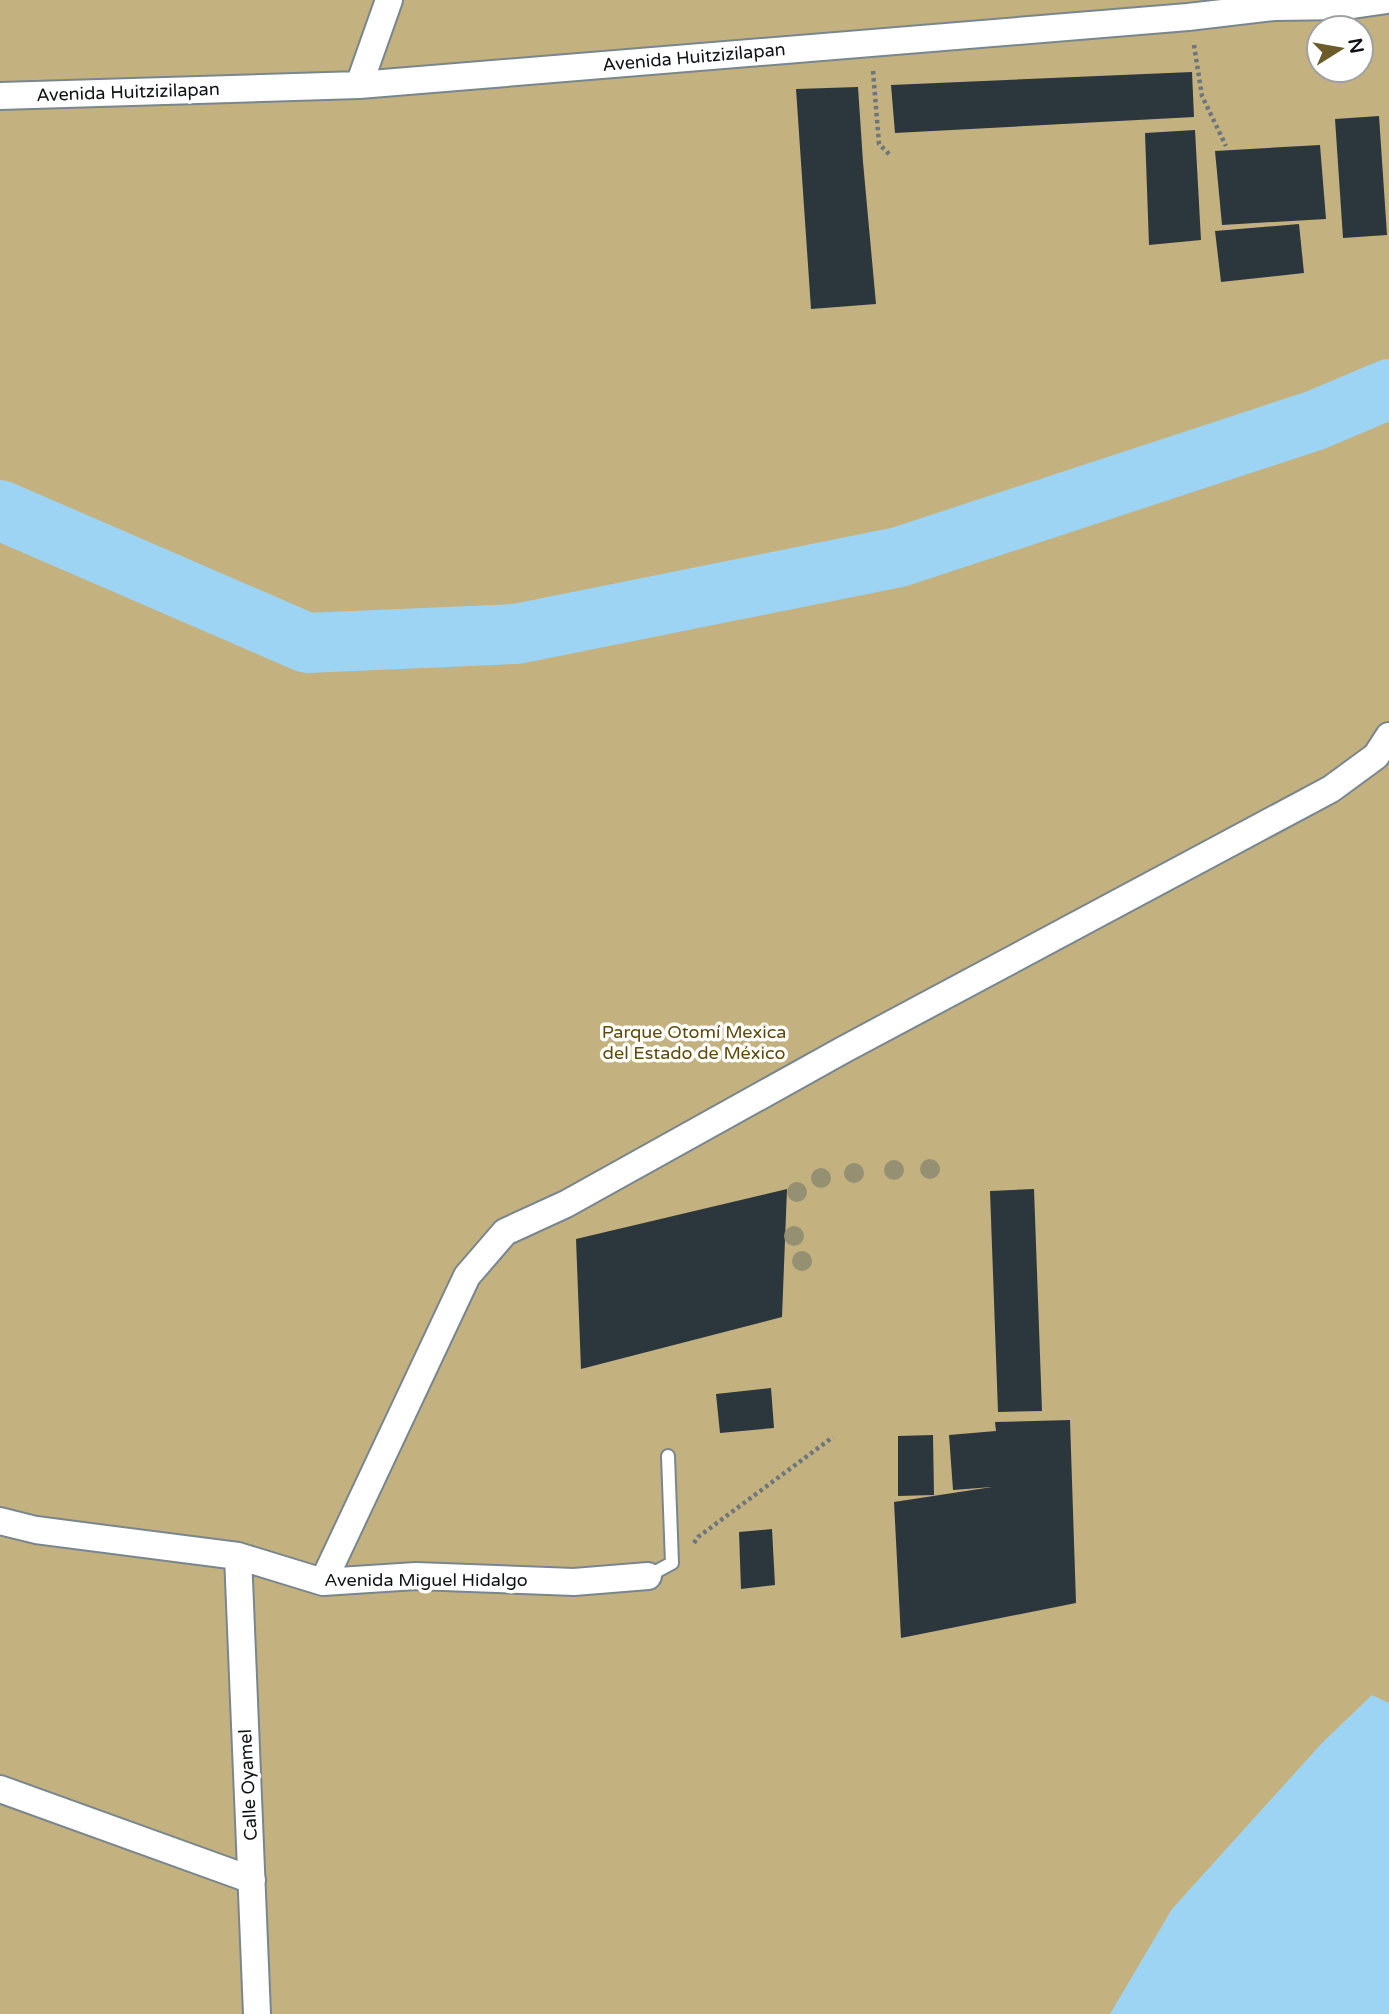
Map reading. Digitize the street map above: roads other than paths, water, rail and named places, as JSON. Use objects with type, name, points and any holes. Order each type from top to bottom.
[{"type":"street","points":[[359,85],[390,0]]},
{"type":"street","name":"Avenida Huitzizilapan","points":[[0,96],[359,85],[1188,17],[1274,7],[1346,6],[1387,0]]},
{"type":"street","points":[[323,1582],[467,1276],[505,1232],[566,1204],[856,1044],[1331,789],[1376,757],[1389,736]]},
{"type":"street","name":"Avenida Miguel Hidalgo","points":[[0,1521],[36,1530],[238,1556],[323,1582],[416,1577],[574,1582],[648,1576]]},
{"type":"street","name":"Calle Oyamel","points":[[238,1556],[257,2014]]},
{"type":"street","points":[[0,1789],[253,1880]]},
{"type":"lane","points":[[648,1576],[672,1563],[668,1456]]},
{"type":"water","points":[[1372,1695],[1389,1703],[1389,2014],[1110,2014],[1172,1909],[1322,1743]]},
{"type":"waterway","points":[[0,510],[307,643],[516,634],[899,557],[1316,420],[1389,389]]},
{"type":"park label","name":"Parque Otomí Mexica del Estado de México","points":[[694,1042]]}]
